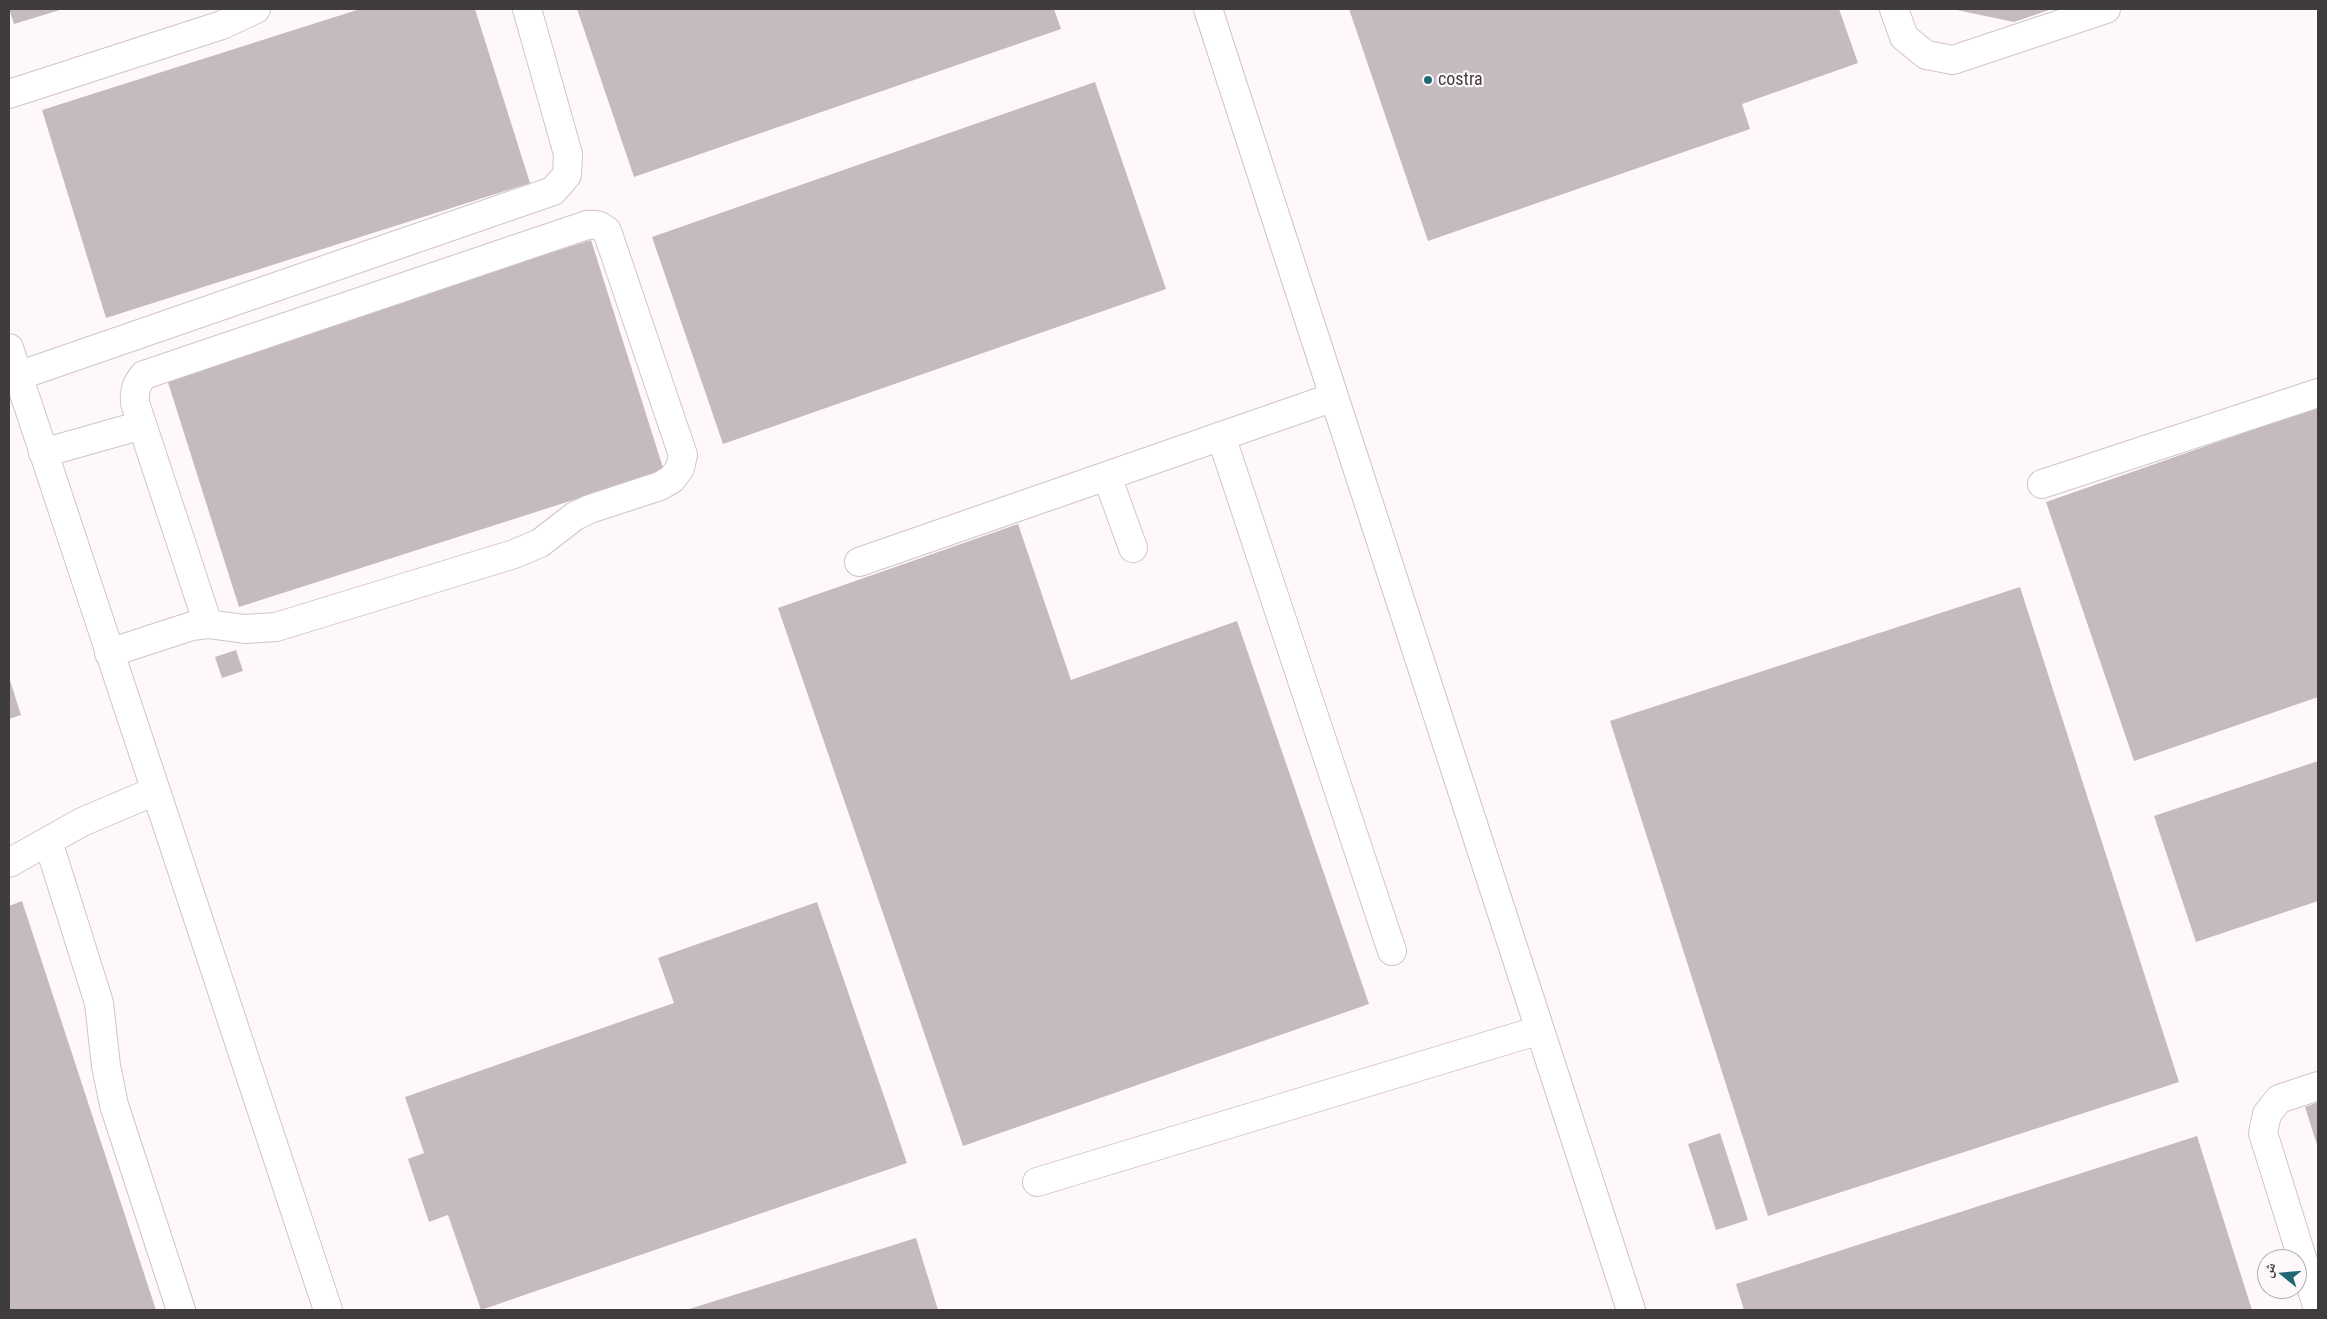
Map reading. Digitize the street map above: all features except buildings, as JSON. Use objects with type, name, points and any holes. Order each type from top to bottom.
[{"type":"street","points":[[9,94],[222,26],[256,9]]},
{"type":"street","points":[[18,376],[553,191],[567,175],[568,154],[527,9]]},
{"type":"street","points":[[1208,9],[1631,1310]]},
{"type":"street","points":[[1894,9],[1904,37],[1926,55],[1954,60],[2106,9]]},
{"type":"street","points":[[109,653],[192,626],[208,624],[245,629],[276,628],[514,554],[540,543],[576,516],[590,509],[660,486],[672,479],[680,468],[683,455],[610,238],[602,226],[594,224],[153,370],[137,382],[134,392],[135,403],[208,624]]},
{"type":"street","points":[[9,348],[328,1310]]},
{"type":"street","points":[[2042,484],[2318,393]]},
{"type":"street","points":[[859,562],[1334,396]]},
{"type":"street","points":[[43,453],[142,425]]},
{"type":"street","points":[[1221,436],[1392,951]]},
{"type":"street","points":[[1107,476],[1133,548]]},
{"type":"street","points":[[9,864],[82,822],[155,790]]},
{"type":"street","points":[[48,841],[99,1003],[106,1066],[112,1099],[181,1310]]},
{"type":"street","points":[[1037,1182],[1540,1030]]},
{"type":"street","points":[[2318,1086],[2279,1099],[2266,1114],[2263,1133],[2318,1309]]},
{"type":"place","name":"costra","points":[[1428,80]]}]
